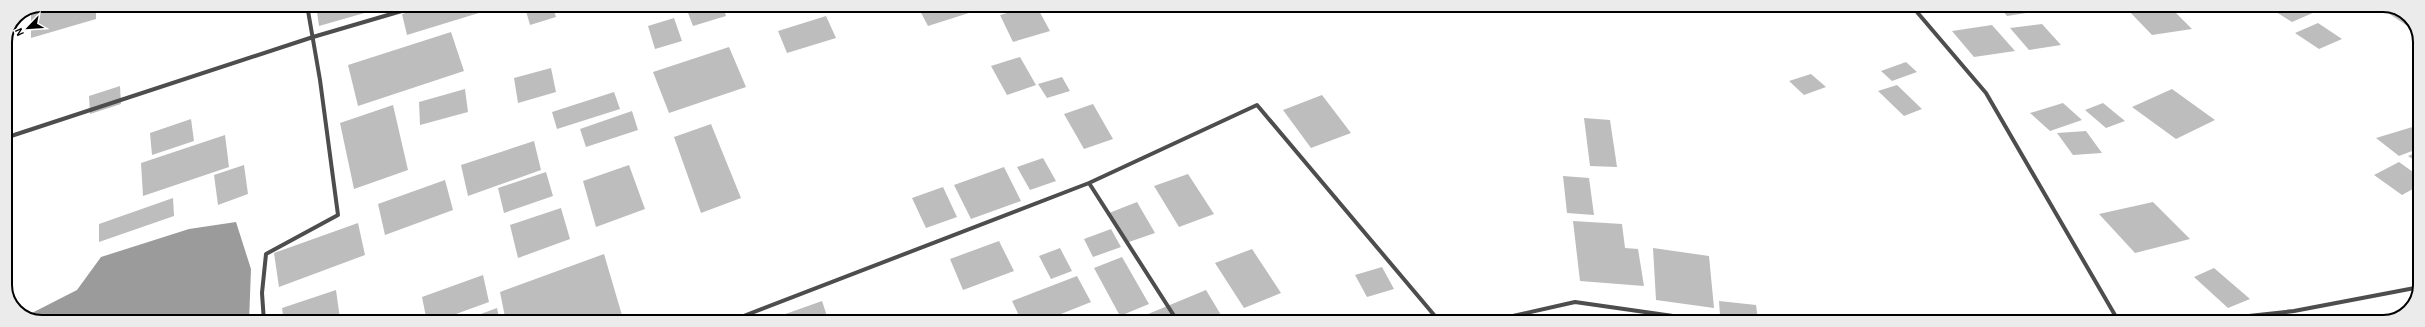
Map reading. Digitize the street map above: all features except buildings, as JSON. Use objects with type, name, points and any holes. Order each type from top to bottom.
[{"type":"street","points":[[264,315],[262,293],[266,254],[338,215],[308,12]]},
{"type":"street","points":[[12,136],[313,37],[398,12]]},
{"type":"street","points":[[1917,12],[1986,93],[2114,315]]},
{"type":"street","points":[[746,315],[1089,183],[1258,105],[1434,315]]},
{"type":"street","points":[[1089,183],[1174,315]]},
{"type":"street","points":[[2252,315],[2294,310],[2413,288]]},
{"type":"street","points":[[1517,315],[1575,302],[1666,315]]},
{"type":"shaded area","points":[[236,222],[251,269],[249,315],[38,315],[32,313],[77,290],[101,257],[189,229]]}]
